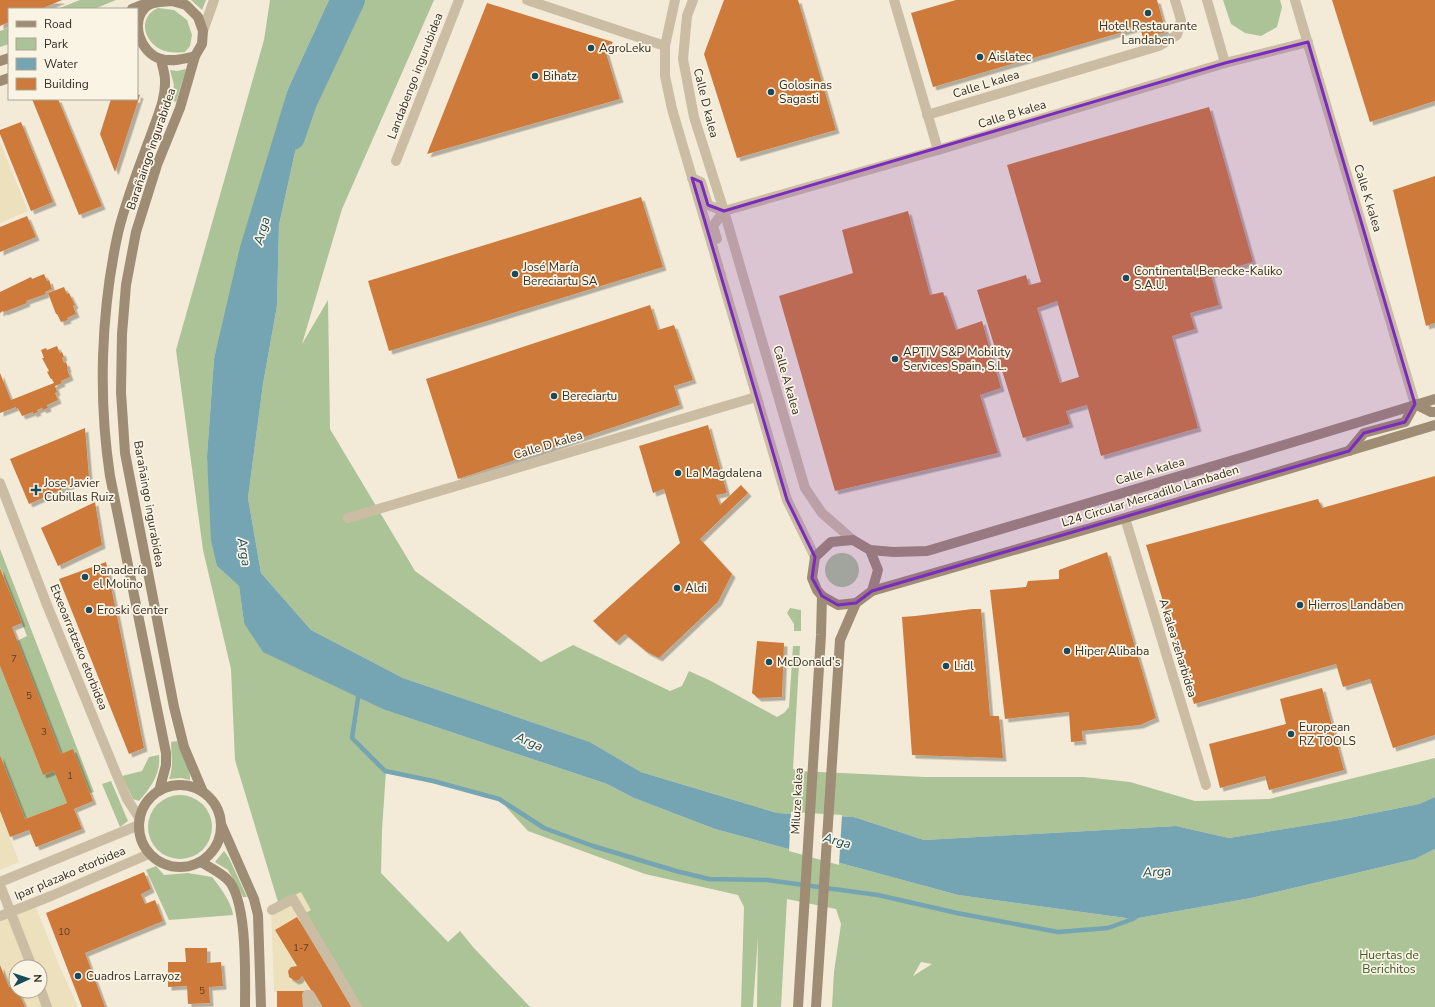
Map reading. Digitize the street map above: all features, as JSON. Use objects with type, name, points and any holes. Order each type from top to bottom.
[{"type":"main road","points":[[134,8],[162,1],[172,1],[186,5],[198,17],[203,31],[202,44],[195,56],[179,60],[161,59],[150,53],[139,41],[138,29],[139,16],[148,5]]},
{"type":"main road","name":"Barañaingo ingurabidea","points":[[195,56],[180,108],[157,165],[136,232],[126,285],[122,334],[121,392],[125,453],[174,707],[184,747],[203,792]]},
{"type":"main road","name":"Barañaingo ingurabidea","points":[[159,791],[166,765],[166,752],[110,476],[102,393],[105,327],[118,232],[163,102],[165,79],[161,59]]},
{"type":"main road","name":"Calle A kalea","points":[[870,550],[894,552],[927,551],[1244,458],[1435,399]]},
{"type":"main road","points":[[1349,451],[1364,433],[1405,422],[1415,404],[1431,412],[1435,412]]},
{"type":"main road","name":"L24 Circular Mercadillo Lambaden","points":[[872,591],[1124,518],[1435,425]]},
{"type":"main road","points":[[816,1007],[840,640],[856,603],[872,591],[878,570],[870,550],[853,540],[831,542],[815,557],[812,578],[817,590],[822,596],[838,604],[856,603]]},
{"type":"main road","name":"Miluze kalea","points":[[798,1007],[821,635],[822,596]]},
{"type":"main road","points":[[221,824],[220,835],[216,846],[210,855],[201,862],[187,867],[173,867],[160,863],[149,854],[143,845],[140,835],[139,822],[143,808],[150,798],[159,791],[170,786],[181,785],[192,787],[203,792],[212,801],[254,899],[258,915],[261,1007]]},
{"type":"main road","points":[[201,862],[227,879],[239,904],[243,928],[245,1007]]},
{"type":"street","points":[[203,31],[214,0]]},
{"type":"street","name":"Landabengo ingurubidea","points":[[396,160],[459,0]]},
{"type":"street","points":[[527,0],[666,46]]},
{"type":"street","points":[[675,0],[666,46],[665,76],[672,109],[787,500],[815,557]]},
{"type":"street","name":"Calle D kalea","points":[[693,0],[687,16],[683,59],[694,117],[724,211]]},
{"type":"street","points":[[894,0],[938,150]]},
{"type":"street","name":"Calle L kalea","points":[[927,115],[1159,46],[1176,36],[1181,20],[1175,0]]},
{"type":"street","points":[[1207,0],[1225,63]]},
{"type":"street","name":"Calle K kalea","points":[[1295,0],[1415,404]]},
{"type":"street","name":"Calle B kalea","points":[[724,211],[938,150],[1225,63],[1308,42]]},
{"type":"street","points":[[692,178],[701,182],[708,205],[724,211],[713,226],[721,255],[721,278]]},
{"type":"street","name":"Calle A kalea","points":[[724,211],[805,488],[822,513],[853,540]]},
{"type":"street","name":"Calle D kalea","points":[[348,518],[756,397]]},
{"type":"street","name":"Etxeoarratzeko etorbidea","points":[[0,483],[47,605],[126,799],[139,822]]},
{"type":"street","name":"A kalea zeharbidea","points":[[1124,518],[1206,785]]},
{"type":"street","name":"Ipar plazako etorbidea","points":[[0,882],[139,822]]},
{"type":"street","name":"Ipar plazako etorbidea","points":[[0,916],[149,854]]},
{"type":"street","points":[[0,886],[29,959]]},
{"type":"street","points":[[272,910],[293,899],[357,1007]]},
{"type":"street","points":[[308,1007],[307,996],[310,995],[317,1007]]},
{"type":"highlighted area","points":[[1308,42],[1415,404],[1405,422],[1364,433],[1349,451],[872,591],[856,603],[838,605],[822,596],[812,578],[815,557],[787,500],[692,178],[701,182],[708,205],[724,211],[1225,63]]},
{"type":"green space","points":[[80,0],[116,0],[96,8],[60,8]]},
{"type":"green space","points":[[191,0],[206,0],[202,10]]},
{"type":"green space","name":"Huertas de Berichitos","points":[[270,0],[329,0],[288,89],[214,359],[207,456],[217,566],[239,586],[244,623],[385,710],[607,784],[634,798],[715,829],[958,895],[1133,919],[1251,898],[1415,859],[1435,849],[1435,1007],[832,1007],[834,972],[841,924],[836,909],[787,899],[781,1007],[757,1007],[758,937],[753,1007],[741,1007],[744,907],[738,895],[645,874],[528,831],[499,799],[386,771],[381,873],[448,942],[460,931],[473,947],[530,1007],[362,1007],[306,913],[301,893],[278,902],[235,760],[231,669],[203,550],[176,350],[264,40]],"holes":[[[921,962],[932,964],[913,976]]]},
{"type":"green space","points":[[360,0],[434,0],[342,209],[302,344],[328,300],[330,429],[415,571],[541,662],[573,645],[670,691],[682,686],[689,671],[711,681],[777,717],[784,713],[789,707],[793,646],[800,646],[793,769],[799,771],[925,777],[1084,777],[1130,782],[1195,801],[1269,799],[1435,758],[1435,797],[1419,804],[1339,820],[1229,838],[1176,826],[924,840],[854,817],[777,813],[641,772],[590,742],[403,678],[311,630],[261,573],[248,498],[263,384],[277,306],[279,225],[297,143],[306,84],[343,46]]},
{"type":"green space","points":[[1223,0],[1280,0],[1282,7],[1277,27],[1261,36],[1245,33],[1231,24]]},
{"type":"green space","points":[[158,8],[174,10],[187,20],[192,35],[190,46],[185,52],[178,53],[160,49],[150,40],[145,28],[145,23],[147,17]]},
{"type":"green space","points":[[8,28],[8,44],[0,47],[0,31]]},
{"type":"green space","points":[[186,69],[176,102],[172,100],[174,85],[170,70],[177,71]]},
{"type":"green space","points":[[0,549],[94,792],[90,793],[73,750],[61,754],[17,641],[27,636],[0,567]]},
{"type":"green space","points":[[839,553],[845,553],[849,554],[856,560],[859,570],[858,577],[852,584],[845,587],[839,587],[835,586],[828,580],[825,573],[825,567],[826,563],[832,556]]},
{"type":"green space","points":[[790,608],[801,610],[801,631],[794,631],[794,624],[787,613]]},
{"type":"green space","points":[[0,666],[43,775],[54,771],[67,803],[25,819],[0,755]]},
{"type":"green space","points":[[177,741],[187,766],[190,780],[181,778],[169,779],[172,765],[171,742]]},
{"type":"green space","points":[[159,755],[157,774],[154,780],[139,801],[133,799],[122,776],[142,771],[149,757]]},
{"type":"green space","points":[[111,781],[128,821],[120,827],[102,784]]},
{"type":"green space","points":[[180,795],[198,800],[203,804],[207,809],[212,827],[207,845],[203,850],[198,854],[180,859],[162,854],[157,850],[153,845],[148,827],[153,809],[157,804],[162,800]]},
{"type":"green space","points":[[224,851],[229,858],[247,897],[243,897],[228,870],[215,862]]},
{"type":"green space","points":[[156,866],[164,875],[188,873],[212,877],[228,900],[233,915],[169,920],[146,870]]},
{"type":"shaded area","points":[[0,142],[28,211],[0,223]]},
{"type":"shaded area","points":[[0,811],[19,862],[0,870]]},
{"type":"shaded area","points":[[301,892],[311,910],[306,913],[352,1007],[297,917],[275,930],[297,966],[291,967],[288,971],[290,979],[295,981],[299,980],[302,976],[322,1007],[305,1007],[304,991],[274,992],[271,906]]},
{"type":"shaded area","points":[[34,902],[59,965],[78,1007],[25,1007],[22,999],[48,999],[48,959],[8,959],[8,985],[0,965],[0,916]]},
{"type":"water","points":[[329,0],[360,0],[343,46],[306,85],[297,143],[279,225],[277,306],[263,384],[248,498],[261,573],[311,630],[403,678],[590,742],[641,772],[777,813],[854,817],[924,840],[1176,826],[1229,838],[1339,820],[1419,804],[1435,797],[1435,849],[1415,859],[1251,898],[1133,919],[958,895],[715,829],[634,798],[607,784],[385,710],[263,652],[244,623],[239,586],[217,566],[211,540],[207,456],[214,359],[240,247],[288,89]]},
{"type":"pier","points":[[791,812],[842,815],[839,865],[789,851]]},
{"type":"building","points":[[0,0],[62,0],[43,8],[8,8],[8,22],[0,26]]},
{"type":"building","name":"Golosinas Sagasti","points":[[724,0],[798,0],[836,130],[737,158],[704,54]]},
{"type":"building","name":"Aislatec","points":[[956,0],[1157,0],[1166,32],[1143,38],[1140,27],[933,87],[911,13]]},
{"type":"building","points":[[1332,0],[1435,0],[1435,101],[1370,122]]},
{"type":"building","name":"Bihatz","points":[[487,3],[613,42],[606,53],[620,99],[427,154]]},
{"type":"building","points":[[138,94],[140,95],[115,172],[100,134],[111,100],[138,100]]},
{"type":"building","points":[[32,100],[58,100],[102,206],[79,215]]},
{"type":"building","name":"Continental,Benecke-Kaliko S.A.U.","points":[[1209,107],[1253,262],[1211,274],[1219,305],[1190,313],[1195,329],[1172,336],[1198,428],[1101,456],[1087,405],[1066,411],[1070,424],[1023,438],[977,290],[1026,275],[1029,285],[1041,282],[1007,165]],"holes":[[[1057,301],[1079,377],[1060,383],[1037,308]]]},
{"type":"building","points":[[21,122],[53,202],[31,211],[0,134],[0,130]]},
{"type":"building","points":[[1435,176],[1435,323],[1426,326],[1393,190]]},
{"type":"building","name":"José María Bereciartu SA","points":[[641,197],[663,267],[389,351],[368,281]]},
{"type":"building","name":"APTIV S&P Mobility Services Spain, S.L.","points":[[908,211],[930,295],[943,292],[956,330],[982,321],[1001,388],[980,395],[998,453],[835,491],[779,296],[853,273],[842,230]]},
{"type":"building","points":[[27,216],[36,237],[0,252],[0,227]]},
{"type":"building","points":[[44,274],[47,281],[49,280],[52,289],[45,292],[46,294],[26,301],[27,303],[0,313],[0,292],[31,277],[32,279]]},
{"type":"building","points":[[64,287],[75,305],[73,306],[76,314],[67,318],[68,320],[61,322],[56,314],[48,293]]},
{"type":"building","name":"Bereciartu","points":[[650,305],[658,330],[674,325],[693,380],[674,386],[680,405],[458,479],[426,379]]},
{"type":"building","points":[[57,346],[60,353],[62,352],[64,357],[62,358],[64,363],[66,362],[70,377],[61,381],[62,383],[55,386],[57,392],[55,393],[58,400],[47,405],[48,408],[37,410],[38,412],[33,414],[33,412],[22,416],[16,407],[0,413],[0,373],[11,400],[54,383],[47,372],[49,371],[42,358],[44,358],[41,350],[46,348],[47,350]]},
{"type":"building","points":[[708,425],[727,493],[716,495],[720,505],[741,485],[748,493],[700,539],[732,574],[718,602],[659,658],[647,652],[625,634],[616,642],[593,621],[680,543],[664,489],[653,493],[639,446]]},
{"type":"building","points":[[85,428],[89,477],[29,504],[10,459]]},
{"type":"building","name":"Hierros Landaben","points":[[1435,476],[1435,735],[1393,748],[1370,679],[1343,687],[1336,664],[1194,704],[1146,545],[1318,499],[1322,508]]},
{"type":"building","points":[[95,502],[102,545],[58,566],[41,528]]},
{"type":"building","name":"Hiper Alibaba","points":[[1107,552],[1156,718],[1140,725],[1082,731],[1083,741],[1071,742],[1069,712],[1005,719],[990,590],[1026,587],[1028,581],[1059,579],[1059,570]]},
{"type":"building","points":[[106,562],[144,748],[129,754],[59,579]]},
{"type":"building","points":[[0,568],[22,623],[12,627],[61,754],[73,749],[93,801],[74,809],[82,829],[36,847],[29,830],[10,837],[0,811],[0,755],[25,819],[67,803],[54,771],[43,775],[0,666]]},
{"type":"building","name":"Lidl","points":[[981,609],[990,716],[999,716],[1003,758],[912,755],[902,617]]},
{"type":"building","name":"McDonald's","points":[[757,641],[784,643],[782,697],[758,698],[752,693]]},
{"type":"building","name":"European RZ TOOLS","points":[[1322,688],[1344,770],[1269,790],[1265,776],[1220,788],[1209,744],[1286,724],[1280,699]]},
{"type":"building","points":[[144,872],[151,889],[141,894],[145,904],[155,900],[163,921],[85,953],[105,1007],[82,1007],[46,913]]},
{"type":"building","points":[[297,917],[352,1007],[322,1007],[302,976],[299,980],[295,981],[289,977],[288,971],[291,967],[297,966],[275,930]]},
{"type":"building","points":[[185,948],[207,948],[207,963],[221,962],[223,986],[209,987],[210,1003],[188,1004],[187,986],[168,987],[168,962],[186,962]]},
{"type":"building","points":[[0,965],[8,985],[8,999],[22,999],[25,1007],[0,1007]]},
{"type":"building","points":[[277,991],[305,991],[305,1007],[277,1007]]},
{"type":"waterway","name":"Arga","points":[[292,137],[304,102],[352,0]]},
{"type":"waterway","points":[[358,691],[352,738],[385,771],[433,781],[499,799],[544,828],[593,846],[676,871],[709,879],[767,880],[878,895],[957,913],[1058,932],[1108,928],[1133,919],[1137,916]]},
{"type":"place","name":"Hotel Restaurante Landaben","points":[[1148,13]]},
{"type":"place","name":"AgroLeku","points":[[591,48]]},
{"type":"place","name":"Aislatec","points":[[980,57]]},
{"type":"place","name":"Bihatz","points":[[535,76]]},
{"type":"place","name":"Golosinas Sagasti","points":[[771,92]]},
{"type":"place","name":"José María Bereciartu SA","points":[[515,274]]},
{"type":"place","name":"Continental,Benecke-Kaliko S.A.U.","points":[[1126,278]]},
{"type":"place","name":"APTIV S&P Mobility Services Spain, S.L.","points":[[895,359]]},
{"type":"place","name":"Bereciartu","points":[[554,396]]},
{"type":"place","name":"La Magdalena","points":[[678,473]]},
{"type":"place","name":"Jose Javier Cubillas Ruiz","points":[[36,490]]},
{"type":"place","name":"Panadería el Molino","points":[[85,577]]},
{"type":"place","name":"Aldi","points":[[677,588]]},
{"type":"place","name":"Hierros Landaben","points":[[1300,605]]},
{"type":"place","name":"Eroski Center","points":[[89,610]]},
{"type":"place","name":"Hiper Alibaba","points":[[1067,651]]},
{"type":"place","name":"McDonald's","points":[[769,662]]},
{"type":"place","name":"Lidl","points":[[946,666]]},
{"type":"place","name":"European RZ TOOLS","points":[[1291,734]]},
{"type":"place","name":"Cuadros Larrayoz","points":[[78,976]]}]
